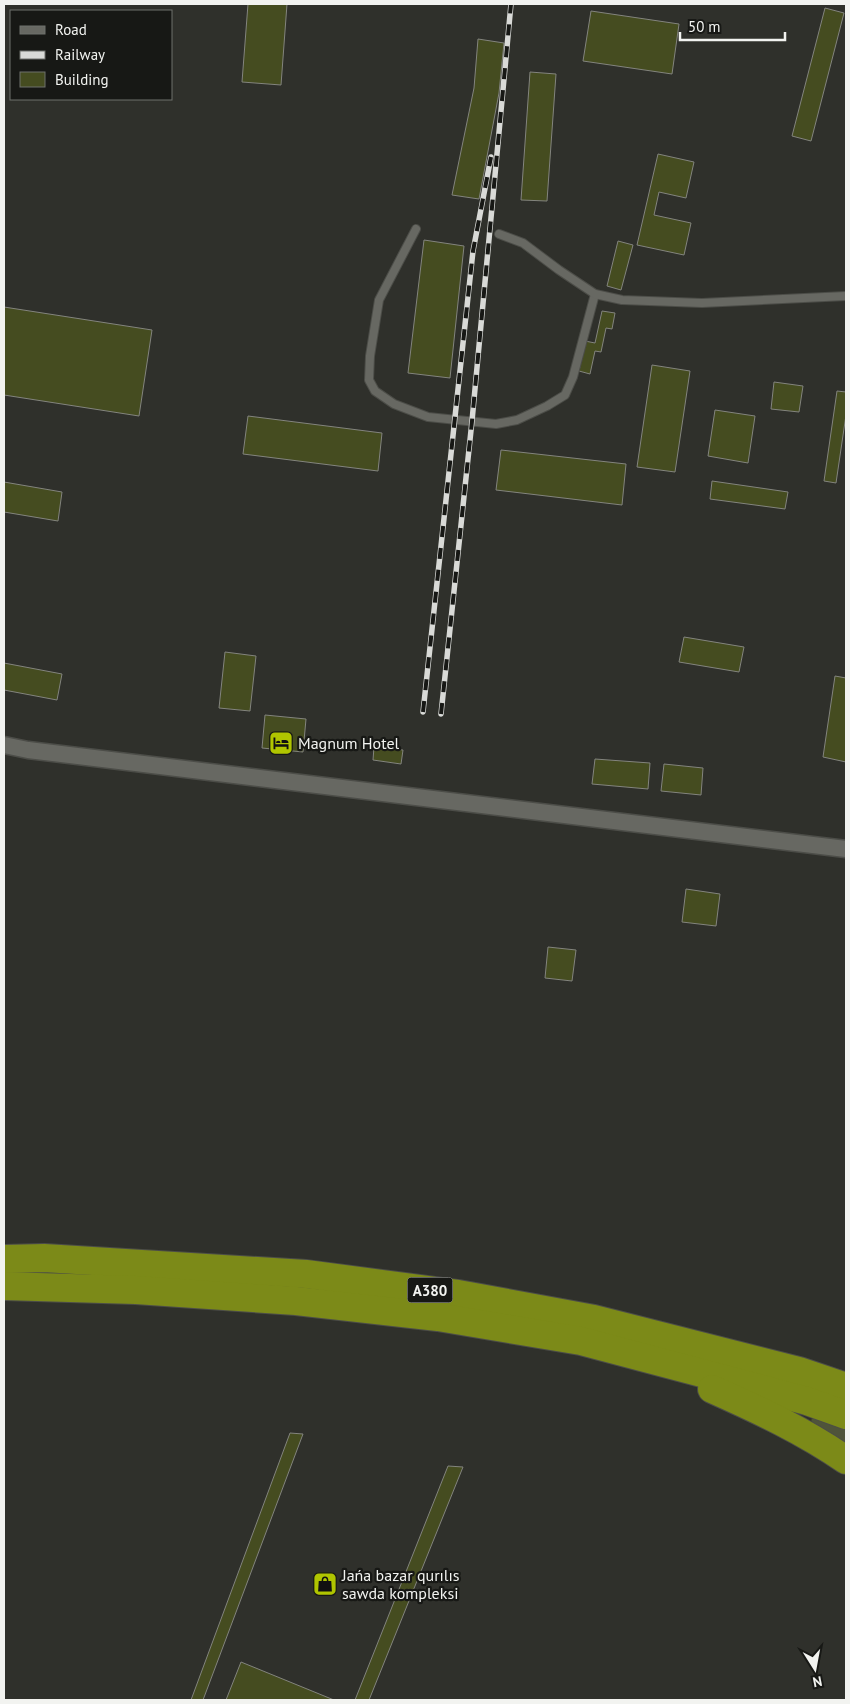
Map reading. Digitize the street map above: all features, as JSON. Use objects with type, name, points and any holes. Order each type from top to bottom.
[{"type":"highway","name":"A380","points":[[4,1259],[44,1258],[306,1274],[458,1294],[594,1320],[799,1371],[846,1387]]},
{"type":"highway","name":"A380","points":[[4,1286],[136,1290],[296,1301],[438,1317],[581,1341],[807,1401],[846,1415]]},
{"type":"highway","points":[[645,1358],[780,1420],[818,1440],[846,1460]]},
{"type":"street","points":[[4,745],[37,751],[846,848]]},
{"type":"lane","points":[[416,229],[379,300],[370,356],[369,380],[375,391],[394,404],[428,416],[496,424],[517,420],[547,406],[565,395],[573,376],[595,294]]},
{"type":"lane","points":[[499,234],[523,243],[595,294],[622,300],[702,303],[846,296]]},
{"type":"green space","points":[[817,1415],[846,1426],[846,1447],[815,1426],[811,1420]]},
{"type":"building","points":[[248,4],[287,4],[281,85],[242,82]]},
{"type":"building","points":[[825,8],[844,13],[811,141],[792,136]]},
{"type":"building","points":[[591,11],[679,24],[672,74],[583,61]]},
{"type":"building","points":[[478,39],[504,43],[499,93],[479,199],[452,195],[474,88]]},
{"type":"building","points":[[530,72],[556,74],[547,201],[521,200]]},
{"type":"building","points":[[658,154],[694,162],[686,198],[659,192],[654,215],[691,223],[684,255],[637,245]]},
{"type":"building","points":[[424,240],[464,246],[450,378],[408,373]]},
{"type":"building","points":[[618,241],[633,245],[621,290],[607,286]]},
{"type":"building","points":[[4,307],[152,330],[139,416],[4,395]]},
{"type":"building","points":[[602,311],[615,313],[612,329],[606,328],[601,352],[595,351],[590,374],[579,371],[585,341],[595,343]]},
{"type":"building","points":[[652,365],[690,371],[675,472],[637,467]]},
{"type":"building","points":[[774,382],[803,386],[799,412],[771,409]]},
{"type":"building","points":[[837,391],[846,392],[846,415],[836,483],[824,481]]},
{"type":"building","points":[[715,410],[755,416],[748,463],[708,456]]},
{"type":"building","points":[[248,416],[382,433],[378,471],[243,454]]},
{"type":"building","points":[[501,450],[626,464],[622,505],[496,490]]},
{"type":"building","points":[[712,481],[788,492],[785,509],[710,499]]},
{"type":"building","points":[[4,482],[62,492],[58,521],[4,512]]},
{"type":"building","points":[[684,637],[744,647],[739,672],[679,662]]},
{"type":"building","points":[[225,652],[256,656],[250,711],[219,708]]},
{"type":"building","points":[[4,663],[62,674],[57,700],[4,690]]},
{"type":"building","points":[[835,676],[846,678],[846,762],[823,757]]},
{"type":"building","points":[[265,715],[306,719],[303,752],[262,748]]},
{"type":"building","points":[[374,747],[403,750],[401,764],[373,760]]},
{"type":"building","points":[[595,759],[650,763],[648,789],[592,784]]},
{"type":"building","points":[[664,764],[703,768],[701,795],[661,791]]},
{"type":"building","points":[[686,889],[720,894],[716,926],[682,922]]},
{"type":"building","points":[[548,947],[576,950],[572,981],[545,978]]},
{"type":"building","points":[[290,1433],[303,1434],[203,1700],[191,1700]]},
{"type":"building","points":[[448,1466],[463,1467],[369,1700],[355,1700]]},
{"type":"building","points":[[241,1662],[334,1700],[226,1700]]},
{"type":"railway","points":[[441,714],[472,421],[511,4]]},
{"type":"railway","points":[[423,712],[473,251],[491,157]]},
{"type":"place","name":"Magnum Hotel","points":[[281,743]]},
{"type":"place","name":"Jańa bazar qurılıs sawda kompleksi","points":[[325,1584]]}]
